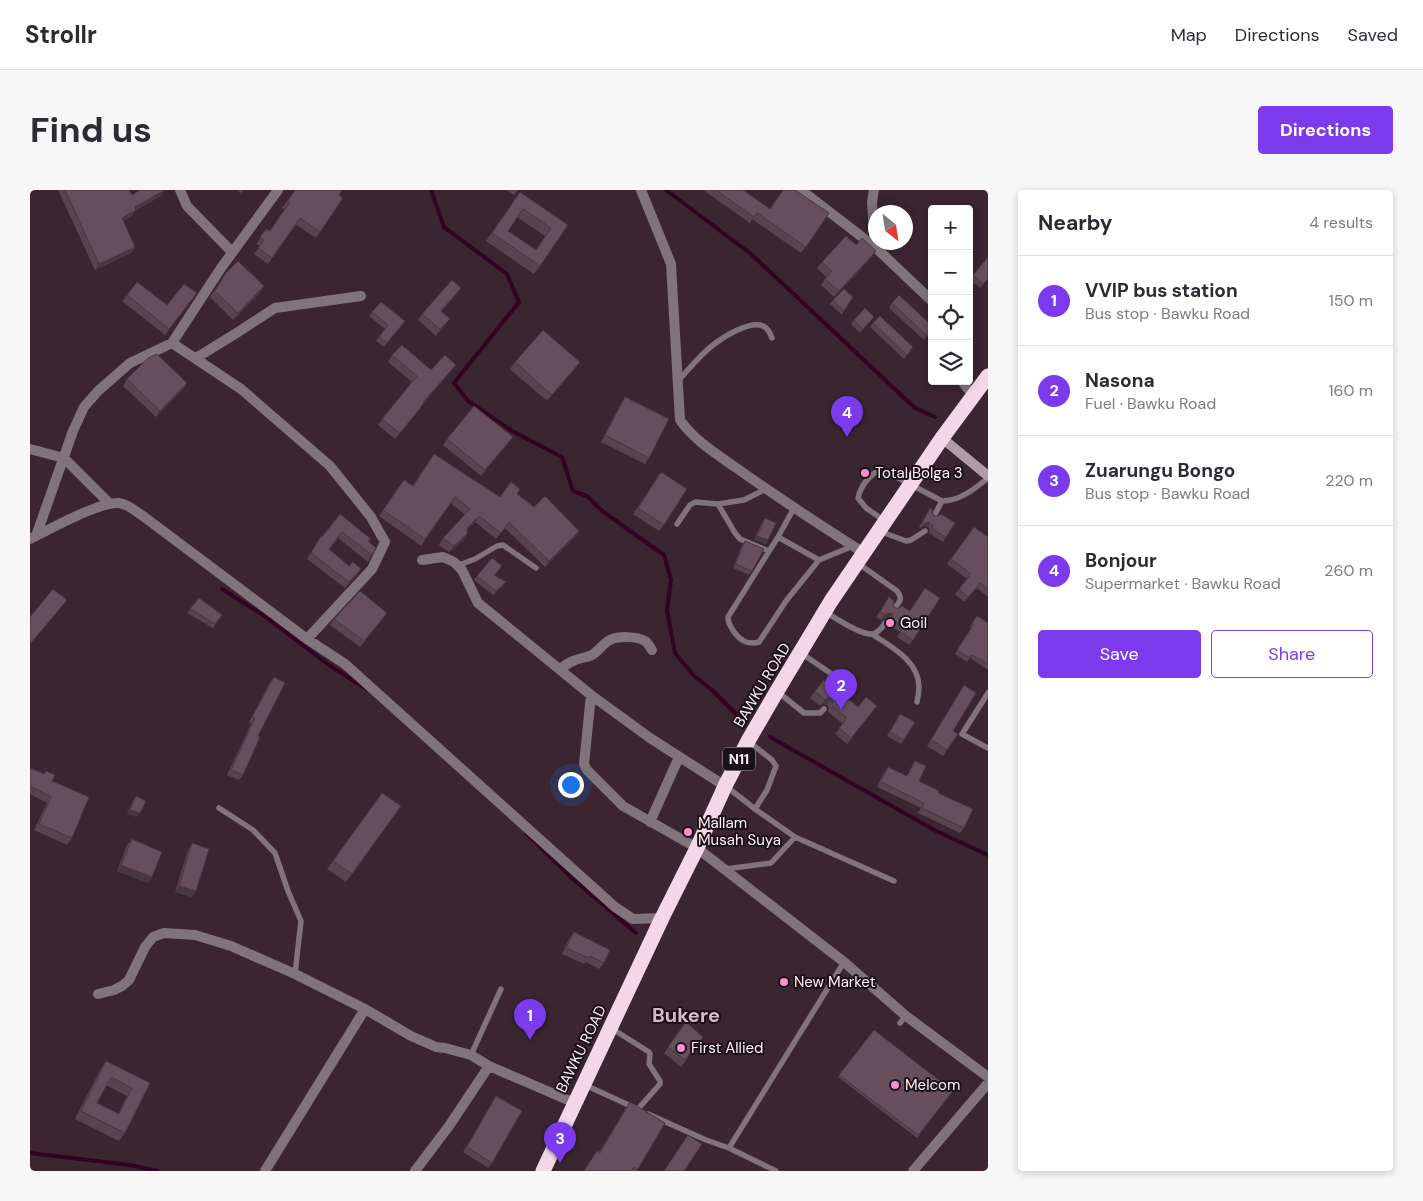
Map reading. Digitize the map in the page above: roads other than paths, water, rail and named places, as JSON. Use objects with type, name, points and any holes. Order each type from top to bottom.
[{"type":"highway","name":"BAWKU ROAD","points":[[543,1171],[725,786],[748,742],[858,554],[882,526],[942,438],[988,376]]},
{"type":"street","points":[[180,190],[187,206],[232,252]]},
{"type":"street","points":[[33,538],[73,431],[84,407],[98,390],[130,363],[172,343],[232,252],[278,190]]},
{"type":"street","points":[[640,190],[671,264],[680,420],[698,440],[858,554]]},
{"type":"street","points":[[801,190],[868,242]]},
{"type":"street","points":[[872,205],[874,190]]},
{"type":"street","points":[[878,250],[928,297]]},
{"type":"street","points":[[196,358],[275,308],[361,296]]},
{"type":"street","points":[[172,343],[241,389],[330,466],[372,517],[385,542],[372,570],[307,638]]},
{"type":"street","points":[[965,385],[973,395]]},
{"type":"street","points":[[942,438],[988,477]]},
{"type":"street","points":[[30,449],[64,458],[109,503]]},
{"type":"street","points":[[33,538],[109,503],[126,505],[345,664],[615,907],[633,919],[662,918]]},
{"type":"street","points":[[422,560],[443,557],[454,562],[459,566],[478,603],[591,695],[650,738],[725,786]]},
{"type":"street","points":[[560,669],[573,660],[594,654],[612,639],[639,639],[644,641],[652,650]]},
{"type":"street","points":[[591,695],[584,764],[587,770],[623,806],[697,848],[844,962],[903,1020],[988,1077]]},
{"type":"street","points":[[650,822],[679,757]]},
{"type":"street","points":[[98,994],[122,986],[129,980],[145,946],[153,937],[164,933],[195,935],[231,946],[295,974],[365,1009],[411,1036],[436,1047],[452,1049],[471,1055],[489,1066],[575,1103]]},
{"type":"street","points":[[265,1171],[365,1009]]},
{"type":"street","points":[[415,1171],[449,1126],[489,1066]]},
{"type":"street","points":[[913,1171],[988,1083]]},
{"type":"lane","points":[[678,381],[714,344],[744,327],[754,324],[763,326],[769,331],[772,338]]},
{"type":"lane","points":[[925,531],[906,541],[882,526],[858,498],[860,490],[869,478],[881,469],[942,501],[949,501],[969,493],[988,477]]},
{"type":"lane","points":[[677,524],[690,505],[695,502],[718,504],[744,500],[766,489]]},
{"type":"lane","points":[[934,516],[942,501]]},
{"type":"lane","points":[[718,504],[740,539],[769,552]]},
{"type":"lane","points":[[794,508],[728,617],[729,624],[739,638],[746,643],[754,644],[760,642],[786,601],[818,560]]},
{"type":"lane","points":[[778,537],[818,560],[858,554],[897,591],[900,600],[894,609]]},
{"type":"lane","points":[[459,566],[503,544],[536,568]]},
{"type":"lane","points":[[825,612],[863,633],[872,634],[880,631],[885,623]]},
{"type":"lane","points":[[872,634],[909,661],[917,674],[919,687],[917,702]]},
{"type":"lane","points":[[801,653],[839,680],[837,692],[834,696]]},
{"type":"lane","points":[[777,691],[804,713],[820,713],[824,709]]},
{"type":"lane","points":[[988,693],[962,734],[988,748]]},
{"type":"lane","points":[[748,742],[772,760],[776,766],[767,790],[755,809]]},
{"type":"lane","points":[[725,786],[755,809],[796,836],[894,881]]},
{"type":"lane","points":[[219,808],[253,830],[275,853],[288,892],[301,921],[295,974]]},
{"type":"lane","points":[[724,869],[772,863],[796,836]]},
{"type":"lane","points":[[729,1148],[844,962]]},
{"type":"lane","points":[[471,1055],[501,989]]},
{"type":"lane","points":[[611,1028],[649,1052],[650,1064],[660,1081],[660,1084],[638,1109]]},
{"type":"lane","points":[[583,1084],[706,1140],[729,1148],[776,1171]]},
{"type":"waterway","points":[[431,190],[444,227],[507,274],[519,302],[454,383],[468,401],[512,431],[562,457],[573,491],[587,496],[602,511],[664,555],[671,580],[667,611],[675,653],[694,676],[712,690],[742,720]]},
{"type":"waterway","points":[[666,190],[751,254],[915,408],[935,417]]},
{"type":"waterway","points":[[222,589],[263,615],[329,665],[368,690]]},
{"type":"waterway","points":[[770,737],[936,831],[988,855]]},
{"type":"waterway","points":[[527,834],[573,879],[636,933]]},
{"type":"waterway","points":[[30,1153],[130,1165],[157,1171]]},
{"type":"place","name":"Bonjour","points":[[847,437]]},
{"type":"place","name":"Total Bolga 3","points":[[865,473]]},
{"type":"place","name":"Goil","points":[[890,623]]},
{"type":"place","name":"Nasona","points":[[841,710]]},
{"type":"place","name":"Mallam Musah Suya","points":[[688,832]]},
{"type":"place","name":"New Market","points":[[784,982]]},
{"type":"place","name":"VVIP bus station","points":[[530,1040]]},
{"type":"place","name":"First Allied","points":[[681,1048]]},
{"type":"place","name":"Melcom","points":[[895,1085]]},
{"type":"place","name":"Zuarungu Bongo","points":[[560,1163]]},
{"type":"district","name":"Bukere","points":[[686,1015]]}]
